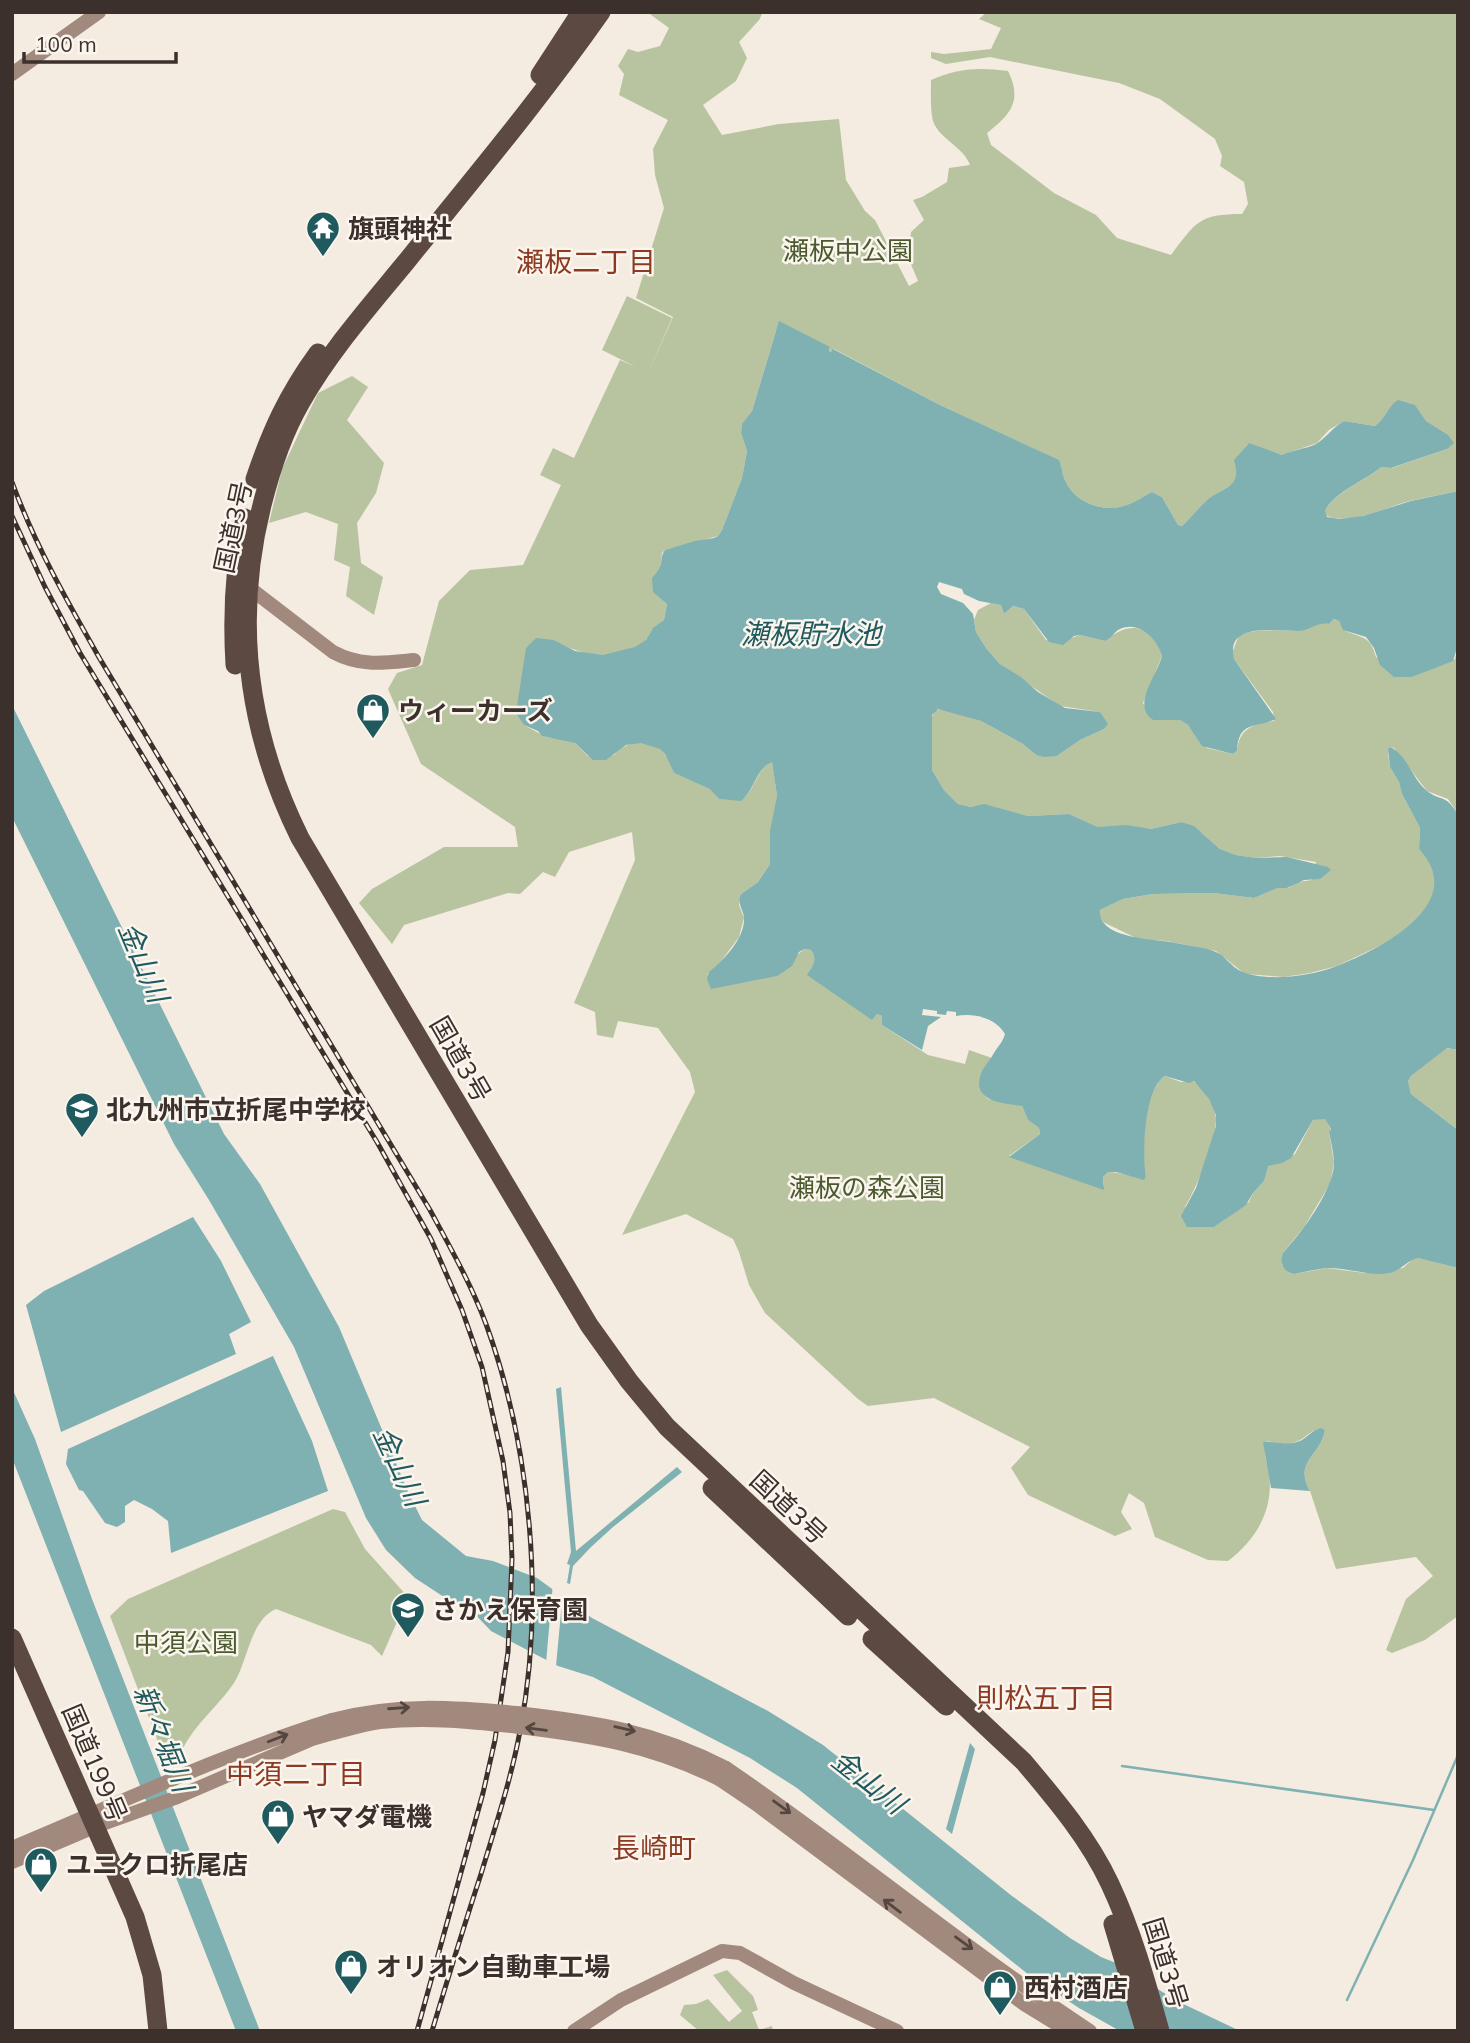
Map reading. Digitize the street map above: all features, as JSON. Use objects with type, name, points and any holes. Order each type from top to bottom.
[{"type":"highway","name":"国道3号","points":[[581,12],[547,67],[327,341],[284,404],[269,437],[247,510],[234,578],[233,633],[237,682],[253,759],[276,821],[289,845],[578,1330],[625,1395],[691,1468],[1000,1756],[1044,1805],[1082,1855],[1107,1908],[1145,2031]]},
{"type":"highway","name":"国道3号","points":[[601,12],[558,74],[336,348],[300,403],[284,437],[267,486],[255,533],[247,586],[248,666],[253,703],[267,757],[282,802],[300,838],[589,1325],[629,1381],[667,1427],[1033,1772],[1059,1803],[1089,1845],[1123,1912],[1160,2031]]},
{"type":"highway","name":"国道199号","points":[[12,1638],[135,1917],[152,1975],[158,2031]]},
{"type":"street","points":[[12,74],[99,12]]},
{"type":"street","points":[[247,586],[333,652],[348,660],[384,663],[414,660]]},
{"type":"street","points":[[12,1848],[140,1802],[169,1781],[301,1729],[378,1722],[465,1721],[600,1737],[723,1774],[861,1863],[916,1909],[1090,2031]]},
{"type":"street","points":[[140,1802],[175,1798],[312,1740],[332,1726]]},
{"type":"street","points":[[723,1774],[756,1804],[1024,2004],[1068,2031]]},
{"type":"street","points":[[12,1862],[92,1821]]},
{"type":"street","points":[[574,2031],[621,2000],[722,1951],[731,1950],[793,1983],[897,2031]]},
{"type":"green space","points":[[647,12],[763,12],[739,42],[747,58],[736,81],[703,105],[722,135],[779,124],[839,119],[846,180],[865,211],[875,220],[909,286],[918,281],[908,257],[911,232],[924,220],[913,200],[947,182],[949,168],[970,165],[963,153],[940,133],[933,121],[931,80],[950,73],[978,69],[1008,71],[1014,99],[1008,113],[987,133],[991,145],[1054,193],[1096,215],[1117,238],[1171,255],[1200,222],[1216,216],[1242,214],[1248,204],[1244,182],[1220,166],[1222,156],[1215,139],[1160,99],[1119,83],[990,57],[946,64],[931,58],[931,52],[944,54],[991,49],[1001,28],[979,19],[987,12],[1458,12],[1458,491],[1346,519],[1325,515],[1330,504],[1343,492],[1381,467],[1392,468],[1447,449],[1447,434],[1426,421],[1415,406],[1398,401],[1375,426],[1344,421],[1329,430],[1317,443],[1282,455],[1247,445],[1235,460],[1237,470],[1234,482],[1206,501],[1182,526],[1178,525],[1162,497],[1152,492],[1131,504],[1103,508],[1073,493],[1066,483],[1058,460],[940,405],[834,349],[832,352],[829,351],[830,348],[776,331],[752,411],[742,425],[741,433],[747,451],[742,478],[722,530],[718,536],[662,553],[657,594],[667,604],[664,620],[636,648],[613,655],[576,650],[554,640],[523,721],[524,725],[546,737],[575,743],[588,756],[614,755],[625,746],[639,742],[653,744],[664,753],[674,773],[711,789],[719,799],[741,800],[772,761],[777,796],[770,864],[758,882],[741,894],[739,905],[744,918],[739,937],[707,975],[795,957],[804,949],[811,950],[814,962],[808,975],[872,1019],[877,1014],[882,1016],[882,1025],[928,1055],[965,1064],[969,1050],[992,1058],[982,1093],[988,1099],[1022,1106],[1028,1120],[1039,1128],[1040,1134],[1009,1156],[1104,1186],[1103,1177],[1108,1172],[1146,1176],[1144,1138],[1152,1094],[1165,1076],[1181,1082],[1193,1081],[1208,1098],[1216,1118],[1210,1151],[1185,1207],[1214,1227],[1249,1202],[1264,1181],[1268,1166],[1295,1154],[1313,1120],[1325,1118],[1331,1130],[1329,1132],[1334,1163],[1330,1184],[1304,1227],[1283,1253],[1282,1264],[1289,1273],[1327,1268],[1365,1273],[1403,1268],[1414,1258],[1458,1268],[1458,1616],[1425,1640],[1392,1653],[1386,1650],[1406,1599],[1433,1576],[1416,1557],[1336,1569],[1305,1472],[1306,1465],[1323,1439],[1325,1430],[1317,1429],[1292,1443],[1267,1441],[1265,1453],[1270,1486],[1266,1511],[1255,1533],[1228,1561],[1208,1560],[1155,1537],[1144,1503],[1129,1493],[1121,1512],[1132,1529],[1115,1536],[1028,1495],[1011,1468],[1030,1447],[934,1398],[868,1406],[858,1399],[765,1313],[749,1285],[733,1239],[686,1214],[622,1235],[695,1092],[690,1072],[658,1028],[618,1021],[613,1038],[597,1035],[595,1012],[574,1003],[635,860],[632,832],[569,852],[555,877],[543,872],[520,894],[508,893],[404,925],[392,944],[359,903],[372,889],[444,847],[518,847],[515,827],[421,764],[388,689],[397,673],[422,665],[439,601],[470,570],[523,565],[561,485],[540,475],[553,448],[574,458],[620,360],[636,367],[602,350],[627,296],[672,318],[648,373],[673,317],[636,298],[664,208],[655,175],[653,149],[668,120],[619,95],[624,74],[618,66],[628,49],[638,52],[660,46],[669,28]]},
{"type":"green space","points":[[352,376],[368,387],[347,420],[384,463],[376,493],[357,523],[361,563],[383,577],[374,615],[346,596],[350,567],[334,560],[338,524],[306,512],[269,523],[282,469],[318,393]]},
{"type":"green space","points":[[991,603],[1001,605],[1004,614],[1013,606],[1024,609],[1046,640],[1080,635],[1105,641],[1122,630],[1131,628],[1146,631],[1153,637],[1162,656],[1143,703],[1153,720],[1180,720],[1188,725],[1207,748],[1233,754],[1237,751],[1244,732],[1260,723],[1274,721],[1273,712],[1234,659],[1232,653],[1239,635],[1260,631],[1296,631],[1329,624],[1334,619],[1339,621],[1344,630],[1368,641],[1376,657],[1412,677],[1455,659],[1458,645],[1458,814],[1448,799],[1427,791],[1394,748],[1390,747],[1388,754],[1390,767],[1420,828],[1419,849],[1434,862],[1440,880],[1435,901],[1426,917],[1406,932],[1337,966],[1284,977],[1245,974],[1216,951],[1167,941],[1138,939],[1103,922],[1100,910],[1123,899],[1153,894],[1213,893],[1254,898],[1278,888],[1288,888],[1298,882],[1312,880],[1316,862],[1280,856],[1256,858],[1236,855],[1220,849],[1202,833],[1181,822],[1151,829],[1098,827],[1069,814],[1028,816],[984,805],[971,807],[958,804],[944,790],[932,770],[931,719],[935,710],[942,709],[981,721],[1023,744],[1036,755],[1057,756],[1080,740],[1104,729],[1100,712],[1060,706],[1000,664],[976,632],[974,620],[978,610]]},
{"type":"green space","points":[[1446,1048],[1458,1050],[1458,1130],[1411,1094],[1408,1081]]},
{"type":"green space","name":"中須公園","points":[[333,1509],[345,1512],[365,1549],[408,1597],[382,1656],[371,1645],[276,1609],[260,1622],[234,1683],[197,1727],[179,1757],[162,1752],[110,1616],[128,1599]]},
{"type":"green space","points":[[727,1970],[753,1996],[758,2010],[752,2012],[759,2030],[772,2026],[773,2031],[699,2031],[680,2015],[684,2005],[708,1999],[729,2022],[742,2011],[713,1975]]},
{"type":"water","name":"瀬板貯水池","points":[[779,321],[830,347],[831,352],[833,349],[940,405],[1059,460],[1073,493],[1094,506],[1119,507],[1152,492],[1162,497],[1178,525],[1182,526],[1206,501],[1233,482],[1236,477],[1234,460],[1249,443],[1282,455],[1316,444],[1344,421],[1375,426],[1398,400],[1415,405],[1426,421],[1447,434],[1454,443],[1447,449],[1391,468],[1381,467],[1343,492],[1325,511],[1327,517],[1340,519],[1363,516],[1411,501],[1458,491],[1458,645],[1453,661],[1412,677],[1394,677],[1380,665],[1374,648],[1366,637],[1343,630],[1339,621],[1334,619],[1329,624],[1320,624],[1302,631],[1265,630],[1244,634],[1237,639],[1233,647],[1234,659],[1276,719],[1245,730],[1238,741],[1237,751],[1233,754],[1202,746],[1188,725],[1180,720],[1153,720],[1147,714],[1144,706],[1147,690],[1162,656],[1156,643],[1146,632],[1125,627],[1105,641],[1080,635],[1074,636],[1063,645],[1049,642],[1024,609],[1013,606],[1004,614],[1001,605],[979,601],[964,594],[962,589],[939,582],[937,587],[941,594],[963,603],[973,614],[976,632],[1000,664],[1065,708],[1100,712],[1108,724],[1104,729],[1080,740],[1057,756],[1044,757],[1036,755],[1023,744],[981,721],[938,709],[932,715],[932,770],[944,790],[958,804],[971,807],[984,804],[1028,816],[1069,814],[1098,827],[1126,825],[1151,829],[1181,822],[1194,826],[1220,849],[1236,855],[1256,858],[1287,857],[1328,867],[1331,870],[1320,879],[1304,880],[1254,898],[1213,893],[1153,894],[1123,899],[1100,910],[1102,920],[1118,933],[1209,949],[1248,974],[1286,977],[1329,969],[1376,948],[1414,921],[1427,905],[1434,888],[1432,869],[1419,849],[1420,828],[1390,767],[1388,749],[1390,747],[1396,750],[1422,786],[1432,795],[1446,800],[1458,814],[1458,1050],[1447,1048],[1408,1081],[1411,1094],[1458,1130],[1458,1268],[1418,1258],[1393,1272],[1381,1274],[1327,1268],[1294,1274],[1285,1269],[1283,1253],[1315,1211],[1332,1175],[1334,1160],[1329,1132],[1331,1129],[1325,1119],[1313,1120],[1291,1158],[1268,1166],[1264,1181],[1246,1205],[1214,1227],[1187,1227],[1181,1216],[1196,1188],[1216,1126],[1216,1115],[1209,1099],[1194,1081],[1189,1083],[1165,1076],[1158,1083],[1146,1122],[1144,1180],[1108,1172],[1103,1177],[1104,1190],[1009,1157],[1040,1134],[1039,1128],[1028,1120],[1022,1106],[997,1102],[984,1095],[980,1089],[982,1071],[1005,1034],[990,1020],[969,1015],[956,1016],[956,1012],[937,1014],[937,1011],[923,1009],[922,1015],[941,1017],[928,1026],[922,1050],[882,1025],[882,1016],[877,1014],[872,1020],[807,975],[813,966],[814,957],[811,950],[804,949],[799,952],[792,966],[777,976],[711,989],[707,979],[709,972],[731,950],[743,928],[741,894],[758,882],[770,864],[770,831],[777,796],[772,762],[762,769],[741,801],[719,799],[710,789],[674,773],[660,749],[641,743],[626,745],[606,760],[593,760],[575,743],[542,736],[538,731],[524,725],[516,713],[526,648],[536,638],[554,640],[575,651],[603,655],[635,647],[646,640],[653,628],[664,620],[667,604],[653,592],[652,578],[659,569],[665,550],[714,538],[722,530],[742,478],[747,451],[741,433],[742,424],[752,411]]},
{"type":"water","points":[[12,705],[224,1134],[260,1184],[339,1327],[422,1520],[466,1556],[493,1561],[537,1578],[592,1618],[768,1711],[823,1745],[1012,1896],[1070,1938],[1177,2001],[1240,2031],[1120,2031],[1079,2008],[1029,1975],[797,1788],[750,1758],[593,1677],[558,1666],[491,1631],[472,1611],[447,1599],[415,1578],[386,1550],[366,1518],[294,1347],[174,1144],[12,817]]},
{"type":"water","points":[[193,1217],[221,1261],[251,1322],[229,1334],[236,1354],[61,1432],[26,1305],[44,1291]]},
{"type":"water","points":[[273,1356],[312,1441],[328,1491],[171,1553],[168,1521],[134,1500],[125,1506],[125,1522],[117,1527],[105,1523],[83,1491],[79,1490],[66,1464],[68,1449]]},
{"type":"water","points":[[561,1387],[576,1551],[677,1467],[682,1472],[591,1547],[573,1566],[570,1584],[567,1583],[570,1565],[567,1564],[571,1552],[556,1389]]},
{"type":"water","points":[[12,1388],[35,1439],[92,1599],[260,2031],[236,2031],[12,1458]]},
{"type":"water","points":[[1321,1428],[1325,1430],[1323,1439],[1306,1465],[1306,1481],[1310,1491],[1271,1488],[1263,1442],[1300,1441]]},
{"type":"water","points":[[970,1743],[975,1749],[952,1834],[946,1829]]},
{"type":"pier","points":[[553,1583],[563,1591],[556,1666],[546,1663]]},
{"type":"waterway","points":[[1347,2000],[1413,1860],[1458,1755]]},
{"type":"waterway","points":[[1122,1766],[1434,1810]]},
{"type":"railway","points":[[12,482],[41,550],[100,659],[430,1210],[474,1295],[501,1372],[514,1421],[529,1525],[532,1630],[528,1682],[507,1785],[432,2031]]},
{"type":"railway","points":[[12,516],[80,653],[377,1142],[431,1239],[462,1310],[482,1367],[503,1461],[510,1513],[512,1559],[508,1652],[495,1740],[483,1793],[417,2031]]},
{"type":"place","name":"旗頭神社","points":[[323,258]]},
{"type":"place","name":"ウィーカーズ","points":[[373,740]]},
{"type":"place","name":"北九州市立折尾中学校","points":[[82,1139]]},
{"type":"place","name":"さかえ保育園","points":[[408,1639]]},
{"type":"place","name":"ヤマダ電機","points":[[278,1846]]},
{"type":"place","name":"ユニクロ折尾店","points":[[41,1894]]},
{"type":"place","name":"オリオン自動車工場","points":[[351,1996]]},
{"type":"place","name":"西村酒店","points":[[1000,2017]]},
{"type":"district","name":"瀬板二丁目","points":[[586,261]]},
{"type":"district","name":"則松五丁目","points":[[1046,1697]]},
{"type":"district","name":"中須二丁目","points":[[296,1773]]},
{"type":"district","name":"長崎町","points":[[654,1847]]},
{"type":"park label","name":"瀬板中公園","points":[[848,250]]},
{"type":"park label","name":"瀬板の森公園","points":[[867,1187]]},
{"type":"water label","name":"金山川","points":[[144,962]]},
{"type":"water label","name":"金山川","points":[[400,1466]]},
{"type":"water label","name":"新々堀川","points":[[164,1738]]},
{"type":"water label","name":"金山川","points":[[869,1781]]}]
